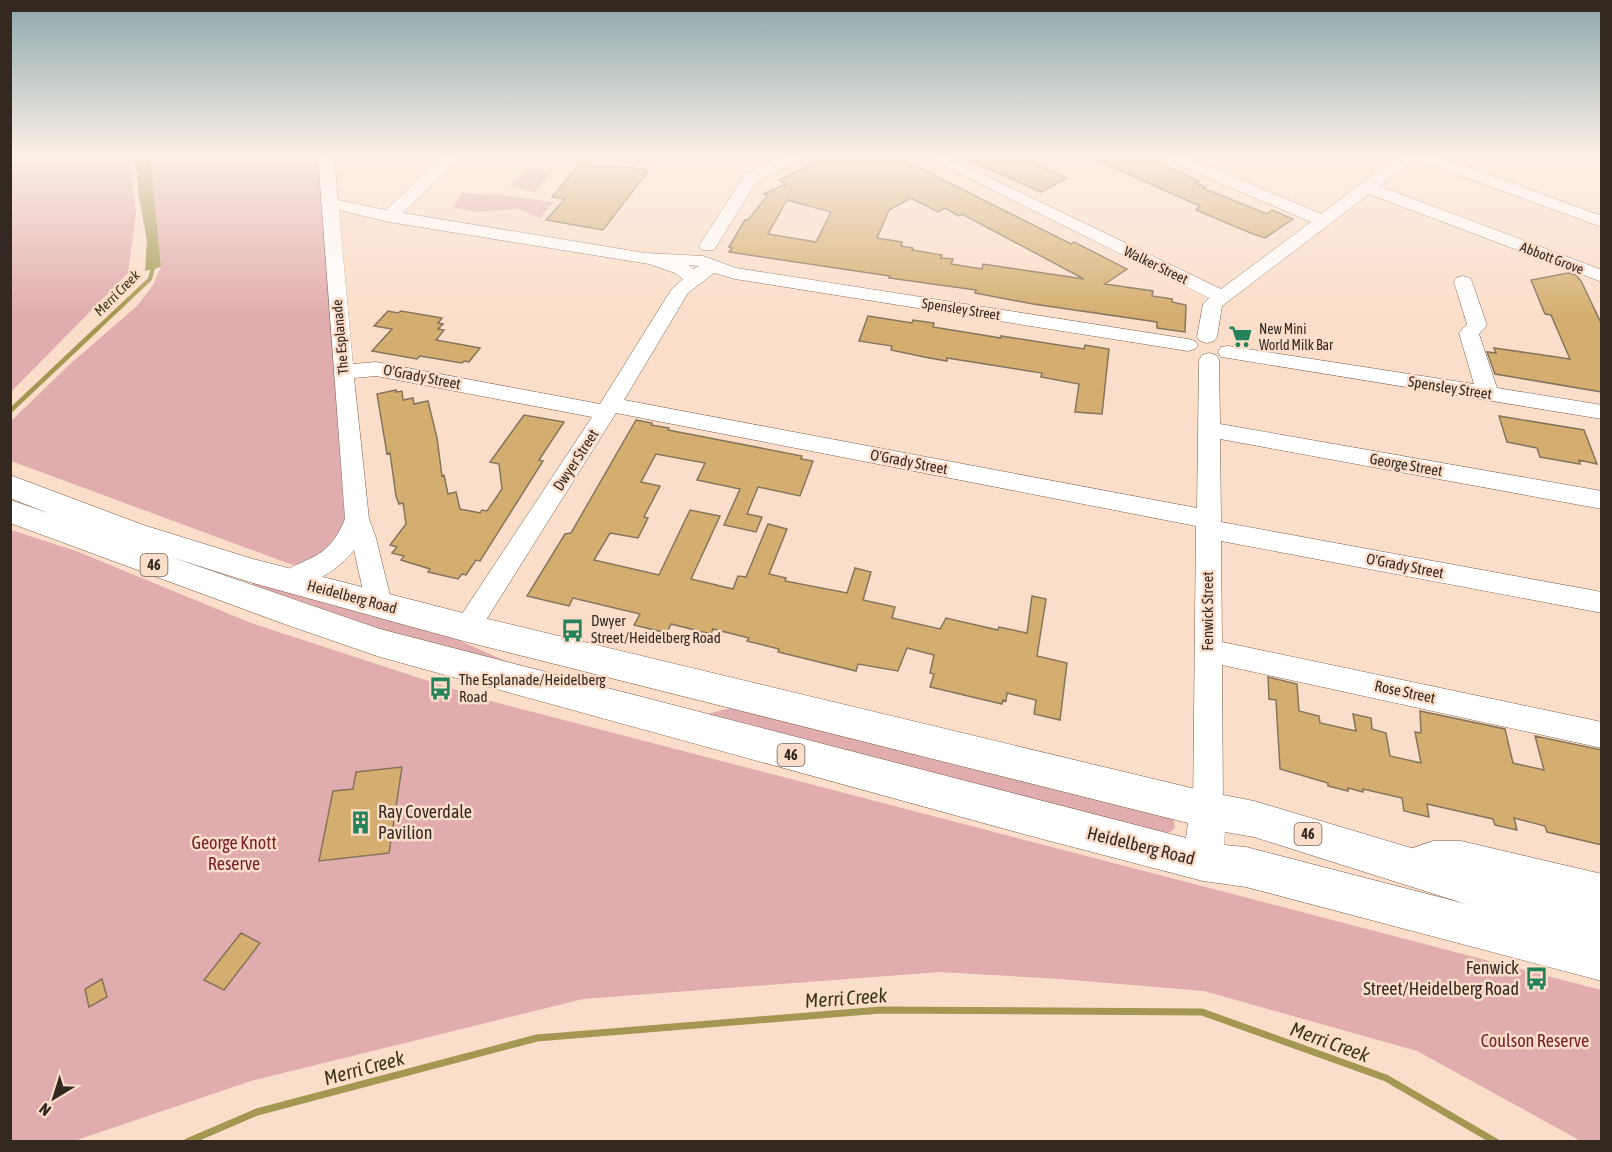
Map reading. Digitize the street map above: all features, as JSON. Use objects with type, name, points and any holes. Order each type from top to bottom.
[{"type":"main road","name":"Heidelberg Road","points":[[10,485],[28,494],[133,533],[290,581],[467,628],[1208,810],[1254,819],[1602,926]]},
{"type":"main road","name":"Heidelberg Road","points":[[10,511],[298,616],[380,643],[682,726],[1203,862],[1246,867],[1602,960]]},
{"type":"main road","points":[[682,726],[702,684]]},
{"type":"main road","name":"Fenwick Street","points":[[1203,862],[1208,810]]},
{"type":"street","name":"The Esplanade","points":[[330,208],[357,519],[364,538],[379,604]]},
{"type":"street","name":"Spensley Street","points":[[350,208],[389,217],[655,260],[692,272],[735,273],[1188,345],[1196,356],[1214,349],[1602,412]]},
{"type":"street","points":[[389,217],[399,208]]},
{"type":"street","points":[[708,246],[732,208]]},
{"type":"street","name":"Walker Street","points":[[1038,208],[1223,297]]},
{"type":"street","points":[[1295,208],[1324,220]]},
{"type":"street","name":"Fenwick Street","points":[[1208,810],[1208,524],[1214,349],[1210,309],[1341,208]]},
{"type":"street","name":"Abbott Grove","points":[[1420,208],[1602,277]]},
{"type":"street","points":[[1563,208],[1602,222]]},
{"type":"street","name":"Dwyer Street","points":[[467,628],[692,272]]},
{"type":"street","points":[[1463,282],[1477,325],[1469,333],[1488,394]]},
{"type":"street","name":"O'Grady Street","points":[[343,372],[376,369],[608,408],[1602,603]]},
{"type":"street","name":"George Street","points":[[1210,430],[1602,500]]},
{"type":"street","name":"The Esplanade","points":[[290,581],[332,560],[347,544],[357,519]]},
{"type":"street","name":"Rose Street","points":[[1208,650],[1602,735]]},
{"type":"street","points":[[1407,865],[1433,857],[1461,857],[1602,890]]},
{"type":"green space","points":[[11,208],[135,208],[128,273],[11,392]]},
{"type":"green space","points":[[155,208],[325,208],[347,522],[328,550],[301,568],[11,461],[10,422],[69,365],[137,306],[153,285],[161,267]]},
{"type":"green space","points":[[452,208],[549,208],[540,218],[519,209],[479,212]]},
{"type":"green space","name":"George Knott Reserve","points":[[11,530],[76,551],[251,623],[487,700],[1601,990],[1601,1141],[1581,1141],[1417,1051],[1204,991],[940,972],[583,999],[251,1081],[74,1141],[11,1141]]},
{"type":"green space","points":[[253,582],[449,636],[508,662],[373,630],[251,588]]},
{"type":"green space","points":[[735,707],[1171,817],[1175,828],[1170,832],[1160,834],[707,714]]},
{"type":"shaded area","points":[[141,208],[155,208],[161,267],[145,271],[147,241]]},
{"type":"building","points":[[557,208],[620,208],[603,230],[546,220]]},
{"type":"building","points":[[758,208],[783,208],[768,234],[816,242],[831,212],[815,208],[893,208],[889,210],[877,238],[902,242],[901,246],[913,248],[912,250],[942,255],[941,258],[953,259],[951,264],[982,269],[983,264],[1084,279],[962,214],[959,216],[945,208],[938,212],[930,208],[999,208],[1127,269],[1105,284],[1153,291],[1152,296],[1172,299],[1172,302],[1186,305],[1185,332],[1157,328],[1157,322],[1033,304],[975,293],[976,290],[729,252],[732,248],[729,247],[745,220],[748,220]]},
{"type":"building","points":[[1198,208],[1252,208],[1267,214],[1272,210],[1293,219],[1265,238],[1196,210]]},
{"type":"building","points":[[1568,273],[1576,275],[1581,281],[1602,325],[1602,392],[1495,374],[1487,352],[1496,353],[1494,348],[1570,359],[1551,315],[1545,314],[1531,280]]},
{"type":"building","points":[[388,311],[442,318],[438,323],[443,324],[438,329],[444,330],[436,340],[480,348],[469,362],[462,363],[420,356],[417,359],[372,351],[392,329],[374,326]]},
{"type":"building","points":[[868,316],[912,323],[913,320],[934,323],[933,327],[1001,338],[1001,336],[1084,349],[1085,345],[1109,349],[1102,414],[1075,412],[1079,384],[1041,377],[1042,373],[947,358],[947,361],[924,357],[891,350],[892,346],[859,341]]},
{"type":"building","points":[[396,390],[396,392],[402,391],[403,400],[413,398],[414,404],[428,401],[437,438],[442,476],[444,475],[448,494],[456,492],[460,509],[480,513],[482,510],[487,511],[502,489],[499,464],[490,462],[524,415],[564,422],[539,460],[543,461],[480,561],[476,560],[466,575],[462,574],[458,579],[428,572],[430,569],[401,560],[404,556],[392,553],[397,547],[390,545],[406,524],[403,503],[399,504],[396,496],[390,453],[387,454],[377,394]]},
{"type":"building","points":[[1499,416],[1584,430],[1597,464],[1579,460],[1580,464],[1540,457],[1537,448],[1507,442]]},
{"type":"building","points":[[636,420],[669,428],[668,430],[802,456],[801,459],[813,461],[800,496],[758,487],[747,514],[762,517],[756,532],[724,525],[740,489],[697,480],[705,463],[656,454],[641,482],[660,486],[644,517],[648,518],[638,538],[610,533],[594,560],[659,575],[690,510],[720,516],[691,579],[733,589],[738,576],[746,577],[768,524],[787,529],[769,574],[786,578],[785,581],[847,593],[855,568],[871,572],[863,600],[895,607],[892,618],[940,629],[946,618],[998,630],[999,627],[1027,633],[1032,596],[1046,599],[1037,656],[1067,663],[1060,720],[1034,714],[1036,700],[1007,693],[1006,701],[1003,700],[1002,704],[930,687],[934,674],[930,673],[934,655],[907,648],[898,671],[858,664],[856,671],[778,652],[779,649],[747,641],[749,638],[713,629],[711,634],[671,624],[667,633],[634,625],[640,614],[573,598],[569,606],[527,596],[565,534],[571,533]]},
{"type":"building","points":[[1268,677],[1297,684],[1299,711],[1319,716],[1320,723],[1356,731],[1353,714],[1371,718],[1372,729],[1386,733],[1390,756],[1421,763],[1415,732],[1421,733],[1420,711],[1505,729],[1513,763],[1544,770],[1535,736],[1602,750],[1602,845],[1547,832],[1545,826],[1514,818],[1517,830],[1495,825],[1493,819],[1427,804],[1429,817],[1404,811],[1402,798],[1363,789],[1363,792],[1348,788],[1348,791],[1280,769],[1276,700],[1269,699]]},
{"type":"building","name":"Ray Coverdale Pavilion","points":[[402,767],[389,853],[319,861],[333,791],[353,789],[356,772]]},
{"type":"building","points":[[241,933],[260,943],[224,990],[204,980]]},
{"type":"building","points":[[102,979],[107,997],[89,1007],[85,989]]},
{"type":"waterway","name":"Merri Creek","points":[[97,329],[150,279],[154,264]]},
{"type":"waterway","name":"Merri Creek","points":[[10,411],[98,328]]},
{"type":"waterway","name":"Merri Creek","points":[[187,1142],[257,1112],[537,1038],[881,1010],[1202,1012],[1386,1078],[1496,1142]]},
{"type":"place","name":"New Mini World Milk Bar","points":[[1241,337]]},
{"type":"place","name":"Dwyer Street/Heidelberg Road","points":[[573,630]]},
{"type":"place","name":"The Esplanade/Heidelberg Road","points":[[441,689]]},
{"type":"place","name":"Ray Coverdale Pavilion","points":[[360,822]]},
{"type":"place","name":"Fenwick Street/Heidelberg Road","points":[[1537,978]]},
{"type":"park label","name":"Coulson Reserve","points":[[1535,1041]]}]
